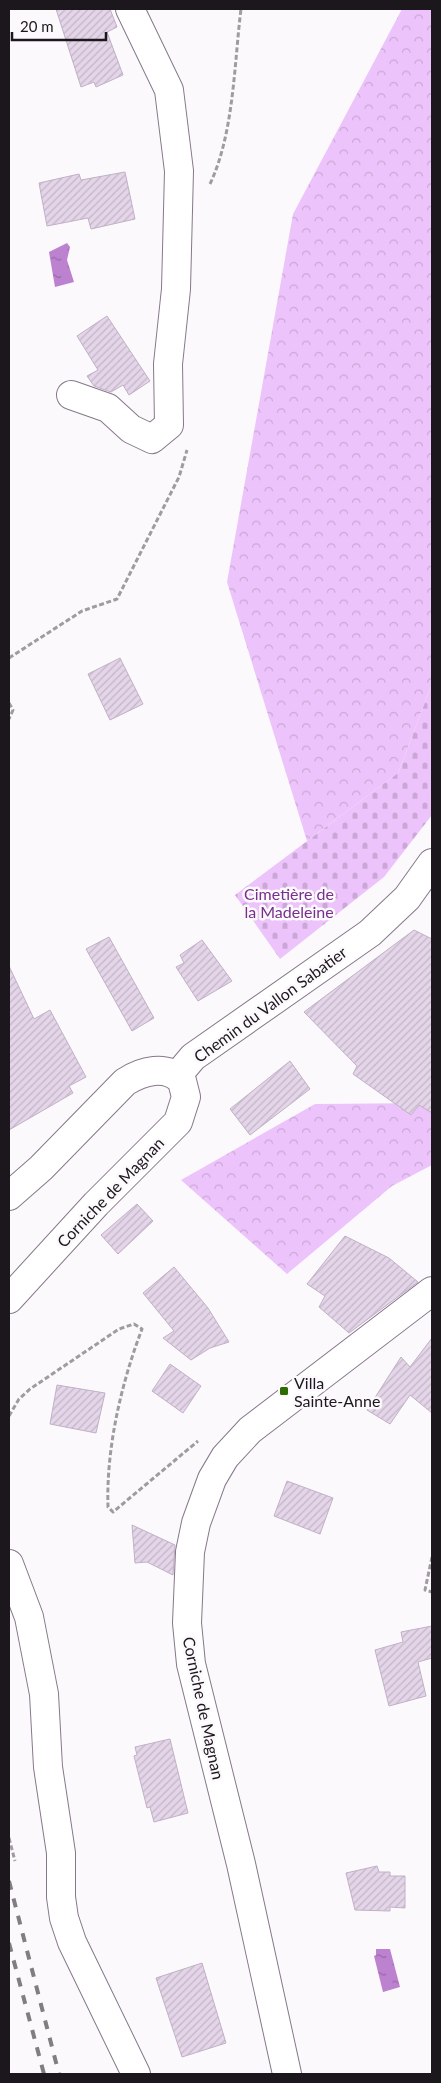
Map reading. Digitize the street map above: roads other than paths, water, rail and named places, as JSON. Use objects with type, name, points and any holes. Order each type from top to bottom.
[{"type":"street","points":[[71,395],[108,408],[131,428],[152,439],[169,425],[168,364],[176,289],[179,171],[169,90],[130,9]]},
{"type":"street","name":"Chemin du Vallon Sabatier","points":[[177,1076],[193,1057],[376,927],[407,898],[432,864]]},
{"type":"street","points":[[9,1196],[41,1168],[125,1082],[134,1076],[153,1070],[177,1076]]},
{"type":"street","name":"Corniche de Magnan","points":[[9,1298],[96,1204],[178,1122],[186,1097],[182,1081],[177,1076]]},
{"type":"street","name":"Corniche de Magnan","points":[[287,2074],[241,1864],[191,1664],[187,1623],[190,1552],[196,1523],[212,1479],[226,1457],[250,1430],[432,1291]]},
{"type":"street","points":[[9,1564],[29,1617],[44,1694],[48,1767],[61,1853],[61,1897],[64,1918],[72,1942],[136,2074]]},
{"type":"water","points":[[67,243],[70,247],[67,260],[74,282],[55,287],[49,252]]},
{"type":"water","points":[[376,1949],[390,1949],[400,1987],[383,1992],[374,1956],[376,1955]]},
{"type":"railway","points":[[9,1881],[59,2074]]},
{"type":"railway","points":[[9,1943],[44,2074]]},
{"type":"place","name":"Villa Sainte-Anne","points":[[284,1391]]},
{"type":"park label","name":"Cimetière de la Madeleine","points":[[289,902]]}]
